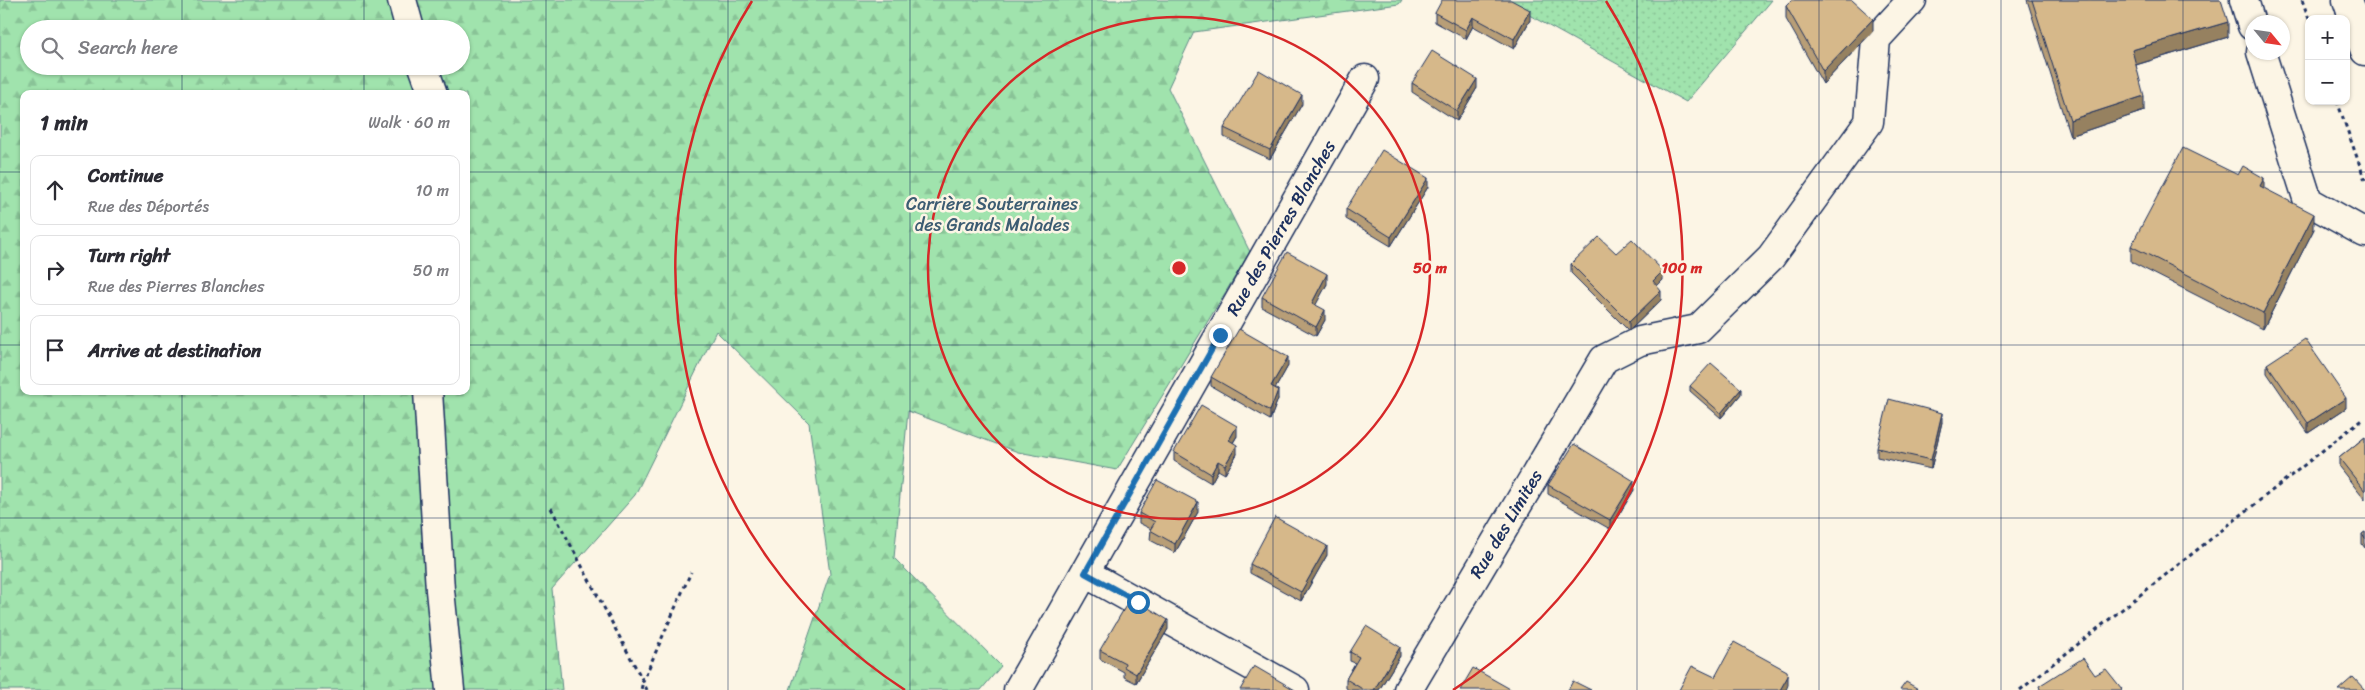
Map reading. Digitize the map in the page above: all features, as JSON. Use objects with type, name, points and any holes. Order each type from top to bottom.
[{"type":"street","points":[[402,0],[408,20]]},
{"type":"street","name":"Rue des Limites","points":[[1408,690],[1604,359],[1640,341],[1698,329],[1771,257],[1869,122],[1876,39],[1912,0]]},
{"type":"street","points":[[2244,0],[2249,15]]},
{"type":"street","points":[[2347,0],[2365,51]]},
{"type":"street","points":[[2264,60],[2308,201],[2365,233]]},
{"type":"street","points":[[426,75],[432,90]]},
{"type":"street","name":"Rue des Pierres Blanches","points":[[1018,690],[1365,79]]},
{"type":"street","points":[[428,395],[440,590],[450,690]]},
{"type":"street","points":[[1085,573],[1295,690]]},
{"type":"path","points":[[2302,0],[2308,15]]},
{"type":"path","points":[[2338,105],[2365,180]]},
{"type":"path","points":[[2020,690],[2365,417]]},
{"type":"path","points":[[551,508],[647,690]]},
{"type":"path","points":[[641,690],[643,681],[691,572]]},
{"type":"green space","name":"Carrière Souterraines des Grands Malades","points":[[0,0],[1402,0],[1399,4],[1194,32],[1168,88],[1250,252],[1117,470],[1018,452],[908,411],[894,558],[1001,666],[981,690],[790,690],[830,574],[809,423],[716,331],[635,495],[552,589],[562,690],[0,690]]},
{"type":"green space","points":[[1502,0],[1772,0],[1686,102]]},
{"type":"building","points":[[1442,0],[1511,0],[1530,10],[1514,39],[1473,17],[1466,30],[1435,13]]},
{"type":"building","points":[[1792,0],[1852,0],[1873,19],[1823,71],[1786,6]]},
{"type":"building","points":[[2032,0],[2221,0],[2228,22],[2132,50],[2144,96],[2070,120]]},
{"type":"building","points":[[1432,51],[1477,79],[1457,111],[1412,83]]},
{"type":"building","points":[[1259,70],[1302,95],[1270,150],[1224,128]]},
{"type":"building","points":[[2183,148],[2238,175],[2243,166],[2264,178],[2260,186],[2314,214],[2263,313],[2131,246]]},
{"type":"building","points":[[1382,150],[1428,178],[1391,237],[1346,209]]},
{"type":"building","points":[[1599,237],[1616,253],[1632,239],[1663,271],[1653,281],[1661,291],[1629,322],[1571,264]]},
{"type":"building","points":[[1287,252],[1327,274],[1312,303],[1325,310],[1316,327],[1262,297]]},
{"type":"building","points":[[1239,329],[1288,357],[1271,386],[1278,390],[1270,411],[1211,377]]},
{"type":"building","points":[[2305,339],[2346,398],[2308,423],[2267,364]]},
{"type":"building","points":[[1711,363],[1741,389],[1721,413],[1690,386]]},
{"type":"building","points":[[1889,399],[1942,413],[1931,460],[1877,448]]},
{"type":"building","points":[[1201,405],[1237,426],[1229,440],[1237,445],[1225,465],[1218,461],[1211,474],[1174,452]]},
{"type":"building","points":[[2365,437],[2365,491],[2339,458]]},
{"type":"building","points":[[1574,444],[1634,481],[1610,520],[1548,485]]},
{"type":"building","points":[[1157,480],[1198,502],[1175,544],[1150,530],[1155,522],[1139,513]]},
{"type":"building","points":[[1275,517],[1327,546],[1301,592],[1250,564]]},
{"type":"building","points":[[1131,597],[1168,620],[1136,674],[1124,667],[1125,663],[1100,650]]},
{"type":"building","points":[[1366,626],[1400,647],[1374,690],[1364,690],[1346,679],[1359,657],[1350,652]]},
{"type":"building","points":[[1734,642],[1787,671],[1788,676],[1780,690],[1679,690],[1692,666],[1715,677]]},
{"type":"building","points":[[2083,658],[2095,675],[2106,669],[2122,689],[2039,690],[2039,686]]},
{"type":"building","points":[[1254,666],[1295,690],[1240,690]]},
{"type":"building","points":[[1473,668],[1512,690],[1460,690]]},
{"type":"building","points":[[2353,677],[2365,690],[2338,690]]},
{"type":"building","points":[[1573,681],[1591,690],[1568,690]]},
{"type":"building","points":[[1906,682],[1920,690],[1900,690]]},
{"type":"route","points":[[1138,602],[1085,573],[1220,335]]}]
